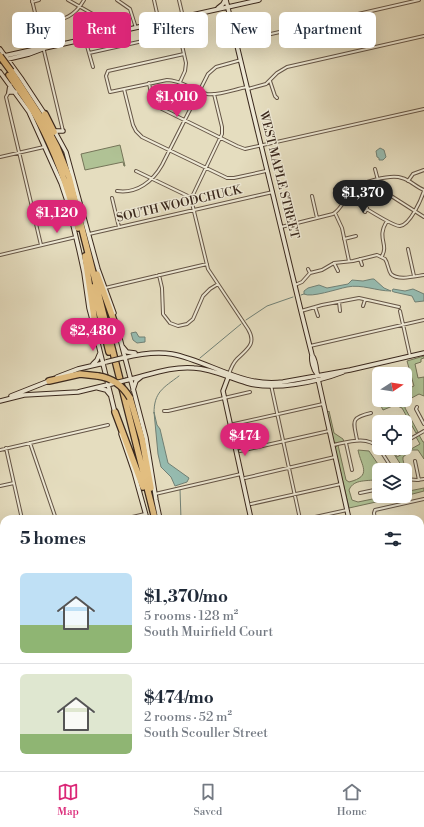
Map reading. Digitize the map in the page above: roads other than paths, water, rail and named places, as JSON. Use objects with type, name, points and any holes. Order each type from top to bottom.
[{"type":"highway","points":[[3,57],[8,71]]},
{"type":"highway","points":[[0,62],[36,109],[53,138],[69,177],[70,192],[85,256],[150,515]]},
{"type":"highway","points":[[29,112],[42,132],[70,192],[118,332]]},
{"type":"highway","points":[[45,114],[60,146],[69,173],[70,192]]},
{"type":"highway","points":[[86,236],[154,515]]},
{"type":"highway","points":[[85,256],[97,337]]},
{"type":"highway","points":[[49,381],[80,374],[98,376],[118,383],[132,396],[145,450]]},
{"type":"highway","points":[[115,412],[143,487]]},
{"type":"highway","points":[[140,419],[154,515]]},
{"type":"main road","points":[[217,10],[226,0]]},
{"type":"main road","name":"WEST MAPLE STREET","points":[[226,0],[229,12]]},
{"type":"main road","points":[[207,12],[259,0]]},
{"type":"main road","points":[[232,12],[240,4]]},
{"type":"main road","points":[[131,29],[139,27]]},
{"type":"main road","points":[[3,57],[18,57],[73,42]]},
{"type":"main road","points":[[0,62],[3,57],[40,48],[44,49]]},
{"type":"main road","name":"WEST MAPLE STREET","points":[[238,48],[310,346],[348,515]]},
{"type":"main road","points":[[0,49],[3,57]]},
{"type":"main road","points":[[16,92],[9,92],[10,85],[8,71],[18,57]]},
{"type":"main road","points":[[8,71],[45,114],[66,152],[86,236],[112,306],[132,396],[147,446],[159,515]]},
{"type":"main road","points":[[10,85],[29,112],[56,171],[65,195],[84,273],[89,308],[110,384],[121,436],[138,484],[145,514]]},
{"type":"main road","points":[[55,131],[63,131]]},
{"type":"main road","points":[[59,137],[63,131]]},
{"type":"main road","points":[[121,345],[130,353],[162,353],[176,355],[249,384],[271,385],[288,385],[317,376],[424,353]]},
{"type":"main road","points":[[87,366],[97,360],[100,350]]},
{"type":"main road","points":[[0,401],[87,366],[142,354]]},
{"type":"main road","points":[[87,390],[175,368],[205,369],[228,375]]},
{"type":"main road","points":[[132,396],[133,387],[136,381],[151,374]]},
{"type":"main road","points":[[228,375],[223,390],[250,515]]},
{"type":"main road","points":[[0,401],[33,394],[103,389],[108,392],[112,398]]},
{"type":"street","points":[[35,12],[32,1],[39,0]]},
{"type":"street","points":[[68,0],[89,12]]},
{"type":"street","points":[[65,18],[70,17],[76,12],[84,0]]},
{"type":"street","points":[[117,0],[130,9],[136,28]]},
{"type":"street","points":[[154,0],[157,12]]},
{"type":"street","points":[[179,0],[182,12]]},
{"type":"street","points":[[271,34],[419,0]]},
{"type":"street","points":[[184,54],[108,71],[106,76],[110,92],[167,80],[180,82],[199,91],[214,94],[263,85],[287,67],[424,36]]},
{"type":"street","points":[[89,54],[139,42]]},
{"type":"street","points":[[88,48],[93,67]]},
{"type":"street","points":[[180,82],[186,67],[183,48]]},
{"type":"street","points":[[44,49],[63,131]]},
{"type":"street","points":[[117,191],[137,188],[148,183],[157,174],[199,91],[212,70],[221,65],[241,60]]},
{"type":"street","points":[[270,81],[277,98]]},
{"type":"street","points":[[149,83],[152,99],[158,107],[242,149],[262,146],[424,109]]},
{"type":"street","points":[[124,89],[136,131],[142,137],[222,176],[234,178],[268,171]]},
{"type":"street","points":[[9,92],[6,97],[41,245]]},
{"type":"street","points":[[214,94],[222,127],[220,138],[192,198],[207,264],[211,274],[250,331],[252,340],[248,349],[236,360],[228,375]]},
{"type":"street","points":[[0,156],[45,146]]},
{"type":"street","points":[[376,169],[380,187],[385,192],[424,217]]},
{"type":"street","points":[[408,181],[414,174],[424,170]]},
{"type":"street","points":[[136,171],[192,198]]},
{"type":"street","points":[[281,227],[329,216],[335,213],[348,196],[351,191],[358,186],[378,180],[396,177],[408,181],[424,190],[421,200],[408,222],[401,226],[397,226],[387,221],[348,196],[335,189]]},
{"type":"street","name":"SOUTH WOODCHUCK","points":[[86,236],[119,227],[273,192]]},
{"type":"street","points":[[312,196],[317,219]]},
{"type":"street","points":[[112,198],[119,227]]},
{"type":"street","points":[[290,201],[295,224]]},
{"type":"street","points":[[364,212],[367,208]]},
{"type":"street","points":[[335,213],[340,223],[349,261]]},
{"type":"street","points":[[382,256],[384,250],[382,230],[387,221]]},
{"type":"street","points":[[344,239],[356,236]]},
{"type":"street","points":[[0,255],[76,237]]},
{"type":"street","points":[[408,249],[414,276]]},
{"type":"street","points":[[295,284],[302,282],[310,273],[322,270],[334,263],[360,259],[373,255],[382,256],[385,259],[390,272],[394,276],[424,275]]},
{"type":"street","points":[[360,259],[362,265]]},
{"type":"street","points":[[334,263],[338,271]]},
{"type":"street","points":[[105,288],[207,264]]},
{"type":"street","points":[[308,269],[310,273]]},
{"type":"street","points":[[159,275],[162,294],[162,311],[170,323],[178,326],[190,322],[195,316],[203,296],[218,284]]},
{"type":"street","points":[[301,311],[352,298],[359,298],[399,307]]},
{"type":"street","points":[[363,306],[364,300]]},
{"type":"street","points":[[339,302],[340,311]]},
{"type":"street","points":[[315,307],[318,316]]},
{"type":"street","points":[[400,311],[410,356]]},
{"type":"street","points":[[310,346],[424,320]]},
{"type":"street","points":[[271,385],[299,515]]},
{"type":"street","points":[[164,411],[250,392]]},
{"type":"street","points":[[234,424],[323,404]]},
{"type":"street","points":[[417,407],[416,409],[424,424]]},
{"type":"street","points":[[358,440],[354,426],[355,420],[358,416],[371,413]]},
{"type":"street","points":[[351,418],[355,420]]},
{"type":"street","points":[[0,450],[108,425]]},
{"type":"street","points":[[240,451],[329,431]]},
{"type":"street","points":[[412,438],[424,431]]},
{"type":"street","points":[[332,445],[358,440],[372,442]]},
{"type":"street","points":[[30,443],[55,515]]},
{"type":"street","points":[[346,443],[352,470]]},
{"type":"street","points":[[6,448],[21,515]]},
{"type":"street","points":[[245,478],[335,457]]},
{"type":"street","points":[[415,461],[419,480]]},
{"type":"street","points":[[155,494],[241,474]]},
{"type":"street","points":[[412,480],[424,479]]},
{"type":"street","points":[[0,486],[14,483]]},
{"type":"street","points":[[251,504],[341,484]]},
{"type":"street","points":[[360,493],[372,490]]},
{"type":"street","points":[[374,515],[375,510],[424,499]]},
{"type":"street","points":[[324,515],[347,510]]},
{"type":"street","points":[[141,515],[145,514]]},
{"type":"water","points":[[380,148],[384,150],[386,157],[383,160],[379,160],[377,157],[376,151]]},
{"type":"water","points":[[372,279],[384,288],[391,291],[353,286],[312,295],[304,294],[304,291],[308,288],[319,285],[327,288],[348,284],[352,280],[363,281]]},
{"type":"water","points":[[393,289],[405,291],[413,289],[424,294],[424,301],[415,302],[412,296],[394,292],[392,291]]},
{"type":"water","points":[[136,332],[139,337],[145,337],[145,342],[137,343],[133,340],[131,333]]},
{"type":"water","points":[[154,412],[157,425],[160,429],[168,463],[189,478],[187,482],[175,486],[171,477],[161,467],[158,454]]},
{"type":"waterway","points":[[246,320],[267,306],[293,297]]},
{"type":"waterway","points":[[200,358],[241,324]]},
{"type":"waterway","points":[[154,413],[154,406],[160,391],[179,376]]},
{"type":"waterway","points":[[180,489],[181,515]]}]
